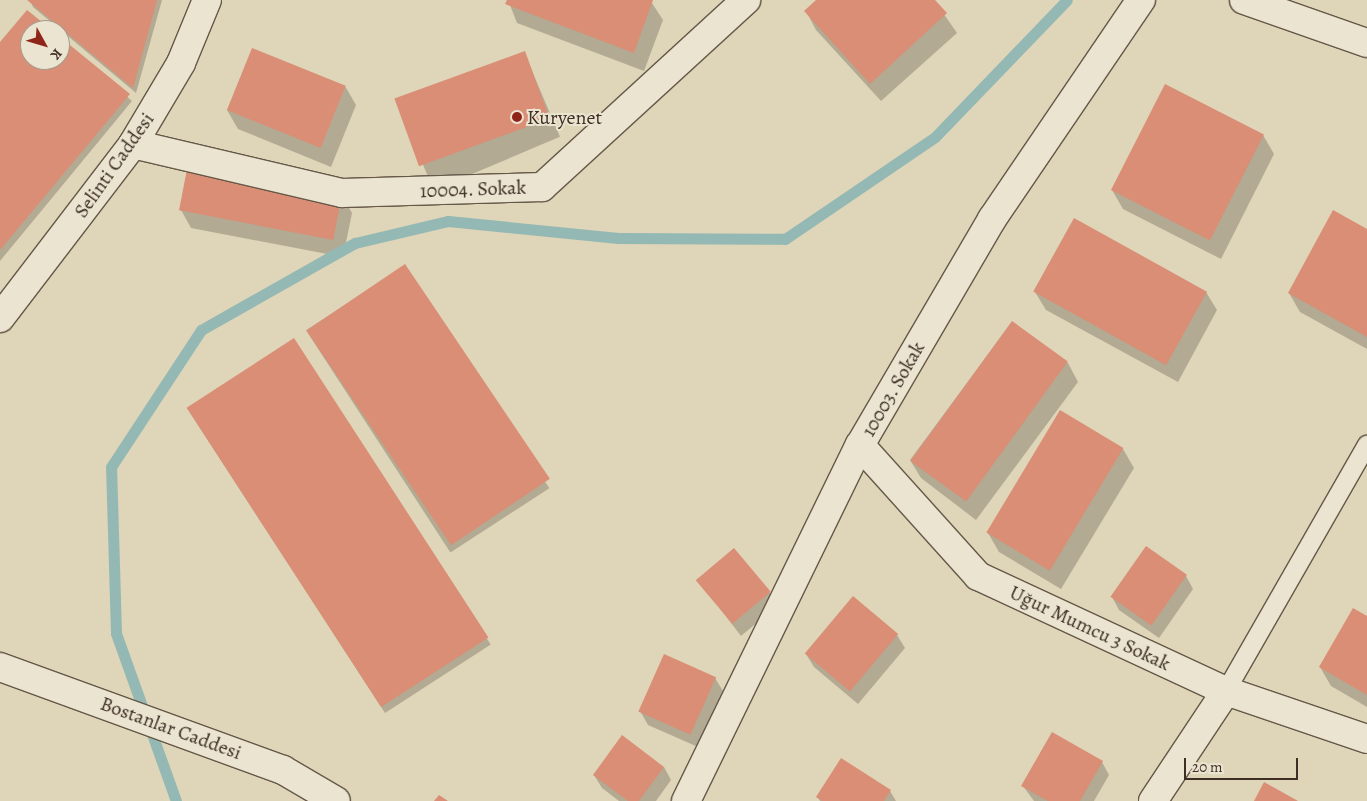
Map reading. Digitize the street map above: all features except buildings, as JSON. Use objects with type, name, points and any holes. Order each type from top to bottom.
[{"type":"street","name":"Selinti Caddesi","points":[[0,318],[133,144],[181,62],[207,0]]},
{"type":"street","name":"10004. Sokak","points":[[133,144],[342,193],[542,187],[746,0]]},
{"type":"street","name":"10003. Sokak","points":[[686,801],[860,445],[992,219],[1141,0]]},
{"type":"street","points":[[1244,0],[1367,43]]},
{"type":"street","name":"Uğur Mumcu 3 Sokak","points":[[860,445],[978,576],[1226,691],[1367,739]]},
{"type":"street","name":"Bostanlar Caddesi","points":[[0,668],[283,770],[336,801]]},
{"type":"street","points":[[1153,801],[1226,691]]},
{"type":"lane","points":[[1226,691],[1367,445]]},
{"type":"waterway","points":[[176,801],[116,633],[111,467],[201,330],[355,243],[448,221],[618,238],[785,239],[935,137],[1067,0]]},
{"type":"place","name":"Kuryenet","points":[[517,117]]}]
